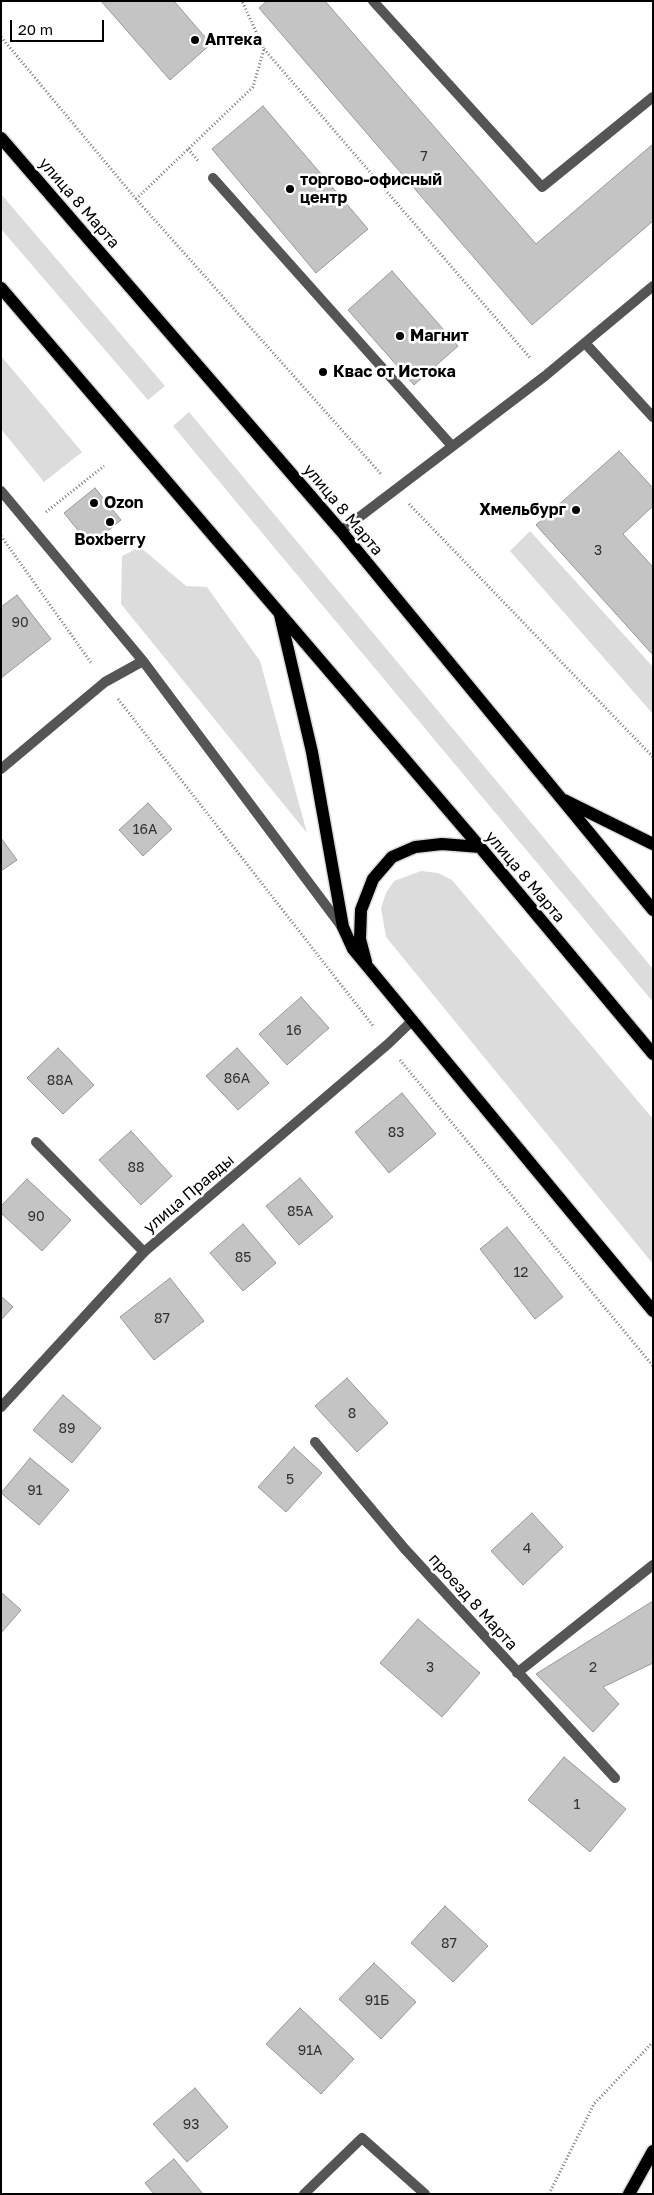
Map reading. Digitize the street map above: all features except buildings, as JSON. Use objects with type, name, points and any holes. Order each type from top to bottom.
[{"type":"main road","name":"улица 8 Марта","points":[[1,138],[341,531],[653,910]]},
{"type":"main road","name":"улица 8 Марта","points":[[1,288],[280,612],[653,1054]]},
{"type":"main road","points":[[280,612],[312,752],[343,927],[353,949],[653,1311]]},
{"type":"main road","points":[[559,797],[653,844]]},
{"type":"main road","points":[[366,964],[360,939],[361,910],[373,879],[392,858],[415,847],[442,844],[480,847]]},
{"type":"main road","points":[[628,2194],[653,2151]]},
{"type":"street","points":[[373,1],[542,187],[653,97]]},
{"type":"street","points":[[213,178],[452,446]]},
{"type":"street","points":[[341,531],[545,376],[653,286]]},
{"type":"street","points":[[585,342],[653,417]]},
{"type":"street","points":[[1,491],[142,661],[343,927]]},
{"type":"street","points":[[1,769],[105,682],[142,661]]},
{"type":"street","name":"улица Правды","points":[[1,1407],[144,1252],[388,1044],[413,1020]]},
{"type":"street","points":[[36,1142],[144,1252]]},
{"type":"street","name":"проезд 8 Марта","points":[[315,1442],[404,1548],[615,1778]]},
{"type":"street","points":[[517,1673],[653,1565]]},
{"type":"street","points":[[304,2194],[362,2138],[425,2194]]},
{"type":"path","points":[[242,1],[264,49],[545,376]]},
{"type":"path","points":[[1,37],[136,199],[395,490],[653,758]]},
{"type":"path","points":[[136,199],[253,87],[264,49]]},
{"type":"path","points":[[40,517],[104,466]]},
{"type":"path","points":[[1,536],[105,682],[388,1044],[653,1366]]},
{"type":"path","points":[[549,2194],[594,2104],[653,2042]]},
{"type":"shaded area","points":[[1,194],[165,386],[148,400],[1,229]]},
{"type":"shaded area","points":[[1,356],[82,452],[44,482],[1,429]]},
{"type":"shaded area","points":[[189,412],[653,969],[653,1002],[173,426]]},
{"type":"shaded area","points":[[530,531],[653,667],[653,714],[510,551]]},
{"type":"shaded area","points":[[140,547],[186,586],[207,587],[260,661],[307,833],[121,604],[122,556]]},
{"type":"shaded area","points":[[421,871],[438,873],[452,880],[653,1119],[653,1264],[386,937],[381,908],[386,893],[394,881]]},
{"type":"place","name":"Аптека","points":[[195,40]]},
{"type":"place","name":"торгово-офисный центр","points":[[290,189]]},
{"type":"place","name":"Магнит","points":[[400,336]]},
{"type":"place","name":"Квас от Истока","points":[[323,372]]},
{"type":"place","name":"Ozon","points":[[94,503]]},
{"type":"place","name":"Хмельбург","points":[[576,510]]},
{"type":"place","name":"Boxberry","points":[[110,522]]}]
